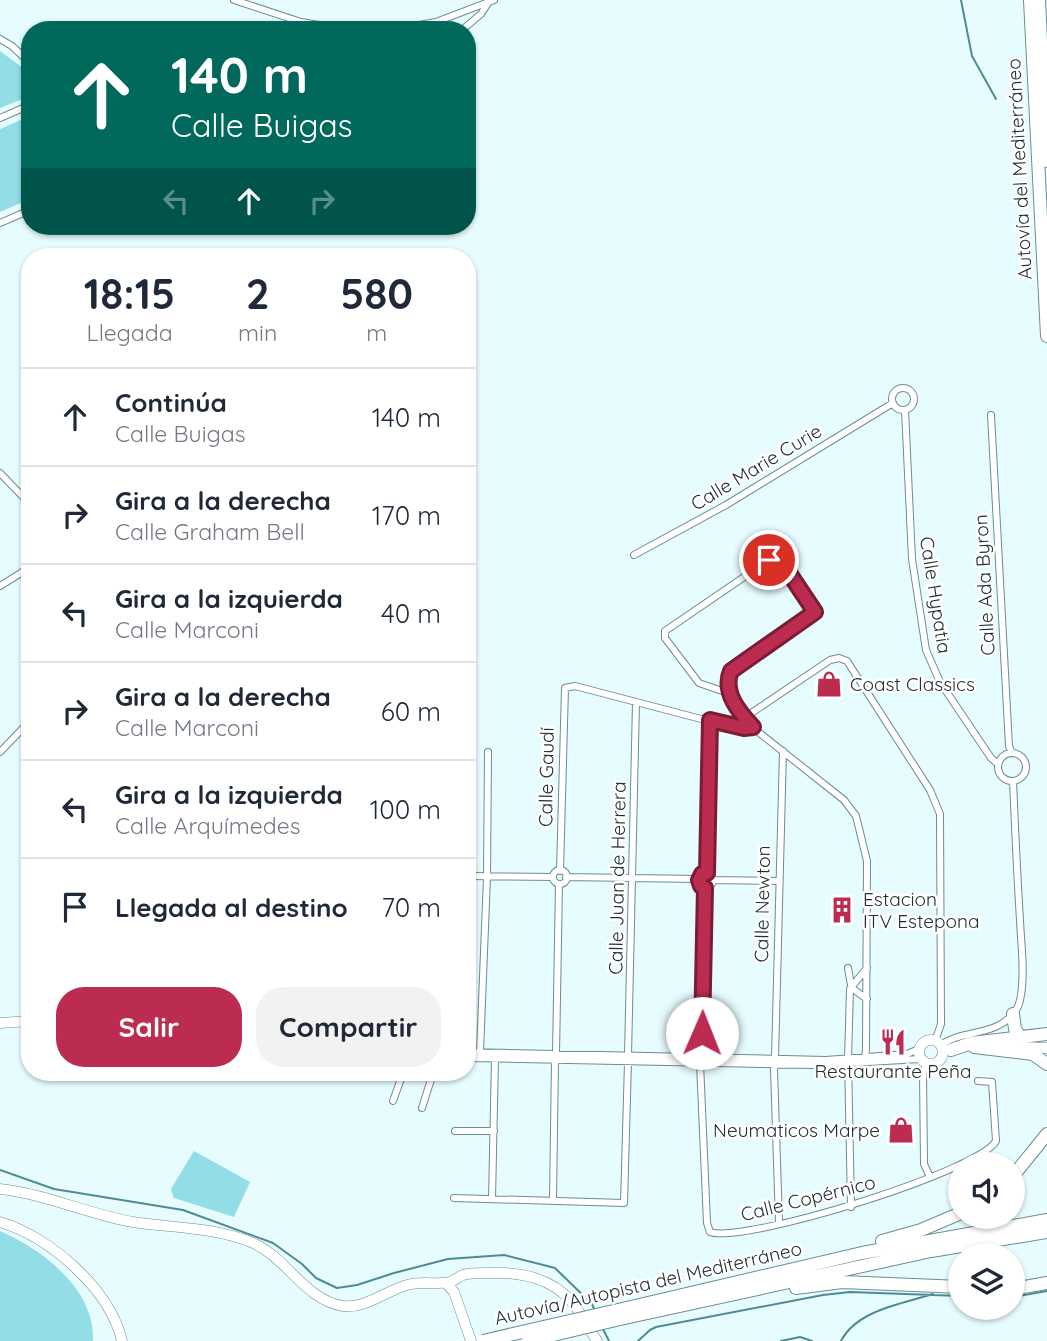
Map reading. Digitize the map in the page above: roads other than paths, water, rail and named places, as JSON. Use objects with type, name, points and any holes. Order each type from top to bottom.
[{"type":"highway","name":"Autovía del Mediterráneo","points":[[1030,0],[1047,336]]},
{"type":"highway","name":"Autovía del Mediterráneo","points":[[1039,0],[1047,161]]},
{"type":"highway","points":[[1013,1014],[1015,1029],[1020,1037]]},
{"type":"highway","points":[[942,1046],[1047,1034]]},
{"type":"highway","points":[[974,1047],[1033,1054],[1047,1064]]},
{"type":"highway","points":[[1025,1161],[1046,1134]]},
{"type":"highway","points":[[822,1262],[948,1219]]},
{"type":"highway","points":[[822,1262],[953,1235],[1047,1220]]},
{"type":"highway","points":[[744,1293],[931,1251],[1047,1232]]},
{"type":"highway","name":"Autovía/Autopista del Mediterráneo","points":[[528,1341],[619,1314],[822,1262]]},
{"type":"highway","points":[[744,1293],[779,1292],[842,1282],[948,1286]]},
{"type":"highway","points":[[1025,1287],[1047,1283]]},
{"type":"highway","name":"Autovía/Autopista del Mediterráneo","points":[[483,1341],[744,1293]]},
{"type":"street","points":[[234,0],[301,21]]},
{"type":"street","points":[[435,21],[491,1]]},
{"type":"street","points":[[472,21],[491,1]]},
{"type":"street","points":[[457,14],[460,21]]},
{"type":"street","points":[[0,39],[21,54]]},
{"type":"street","points":[[0,118],[21,109]]},
{"type":"street","points":[[0,223],[21,214]]},
{"type":"street","points":[[908,388],[914,396],[914,402],[905,410],[898,409],[892,396],[896,390],[908,388]]},
{"type":"street","name":"Calle Marie Curie","points":[[634,555],[726,505],[893,403]]},
{"type":"street","name":"Calle Hypatia","points":[[905,410],[912,559],[926,650],[940,682],[991,758],[998,764]]},
{"type":"street","name":"Calle Ada Byron","points":[[991,415],[1009,746],[1012,753]]},
{"type":"street","points":[[0,473],[21,495]]},
{"type":"street","points":[[728,692],[699,683],[665,638],[665,631],[769,560],[776,559],[781,561],[815,612],[731,671],[727,679],[728,692],[753,727],[844,800],[856,816],[867,861],[866,1058]]},
{"type":"street","points":[[0,586],[21,573]]},
{"type":"street","points":[[721,723],[744,718],[830,660],[844,659],[930,790],[940,814],[942,1058],[937,1063],[907,1054],[815,1065],[776,1062]]},
{"type":"street","name":"Calle Gaudí","points":[[560,871],[563,692],[569,687],[636,702]]},
{"type":"street","points":[[636,702],[744,728],[753,727]]},
{"type":"street","name":"Calle Juan de Herrera","points":[[553,1200],[624,1203],[636,702]]},
{"type":"street","points":[[710,720],[707,873],[713,880],[778,881]]},
{"type":"street","points":[[0,752],[21,730]]},
{"type":"street","name":"Calle Newton","points":[[779,1223],[774,1069],[783,751]]},
{"type":"street","points":[[480,1052],[487,877],[488,752]]},
{"type":"street","points":[[1012,753],[1021,756],[1026,769],[1022,777],[1013,781],[1001,776],[998,764],[1003,756],[1012,753]]},
{"type":"street","points":[[942,1046],[951,1039],[1000,1026],[1020,1004],[1022,992],[1013,781]]},
{"type":"street","points":[[553,877],[560,871],[566,877]]},
{"type":"street","points":[[705,888],[699,880],[702,874],[707,873]]},
{"type":"street","points":[[476,876],[553,877]]},
{"type":"street","points":[[553,877],[559,884]]},
{"type":"street","points":[[566,877],[699,880]]},
{"type":"street","points":[[559,884],[564,882],[566,877]]},
{"type":"street","points":[[705,888],[712,885],[713,880]]},
{"type":"street","points":[[454,1198],[553,1200],[559,884]]},
{"type":"street","points":[[701,1060],[705,888]]},
{"type":"street","points":[[848,968],[851,989],[848,1062],[851,1207]]},
{"type":"street","points":[[851,989],[867,968]]},
{"type":"street","points":[[851,989],[867,999]]},
{"type":"street","points":[[0,1023],[21,1022]]},
{"type":"street","points":[[930,1177],[924,1164],[923,1042],[942,1046],[1011,1045],[1047,1048]]},
{"type":"street","points":[[476,1052],[556,1057],[859,1063],[922,1057]]},
{"type":"street","points":[[495,1058],[513,1053]]},
{"type":"street","points":[[476,1058],[556,1057]]},
{"type":"street","points":[[492,1199],[495,1058]]},
{"type":"street","points":[[628,1058],[681,1063],[701,1060]]},
{"type":"street","points":[[859,1063],[866,1058]]},
{"type":"street","name":"Calle Copérnico","points":[[701,1060],[707,1223],[710,1232],[718,1235],[851,1207],[986,1153],[996,1141],[992,1082],[978,1081]]},
{"type":"street","points":[[393,1101],[399,1081]]},
{"type":"street","points":[[422,1108],[430,1081]]},
{"type":"street","points":[[455,1131],[494,1131]]},
{"type":"street","points":[[0,1189],[72,1204],[101,1215],[133,1222],[193,1228],[253,1243],[278,1258],[310,1290],[323,1299],[342,1306],[363,1304],[409,1284],[446,1283],[464,1275],[506,1272],[538,1277],[571,1300],[597,1341]]},
{"type":"street","points":[[0,1224],[33,1244],[77,1277],[104,1312],[120,1341]]},
{"type":"street","points":[[446,1283],[454,1292],[471,1341]]},
{"type":"waterway","points":[[961,0],[972,56],[996,99]]},
{"type":"waterway","points":[[0,1170],[54,1189],[183,1210],[273,1243],[316,1278],[337,1288],[357,1285],[448,1259],[504,1255],[555,1268],[592,1304],[595,1311]]},
{"type":"waterway","points":[[1025,1295],[1047,1291]]},
{"type":"waterway","points":[[638,1341],[656,1327],[823,1295],[850,1292],[948,1296]]},
{"type":"waterway","points":[[841,1341],[848,1330],[869,1315],[933,1294]]},
{"type":"waterway","points":[[603,1329],[609,1341]]},
{"type":"waterway","points":[[781,1341],[800,1337],[812,1341]]},
{"type":"place","name":"Coast Classics","points":[[829,684]]},
{"type":"place","name":"Estacion ITV Estepona","points":[[842,910]]},
{"type":"place","name":"Restaurante Peña","points":[[893,1042]]},
{"type":"place","name":"Neumaticos Marpe","points":[[901,1130]]}]
